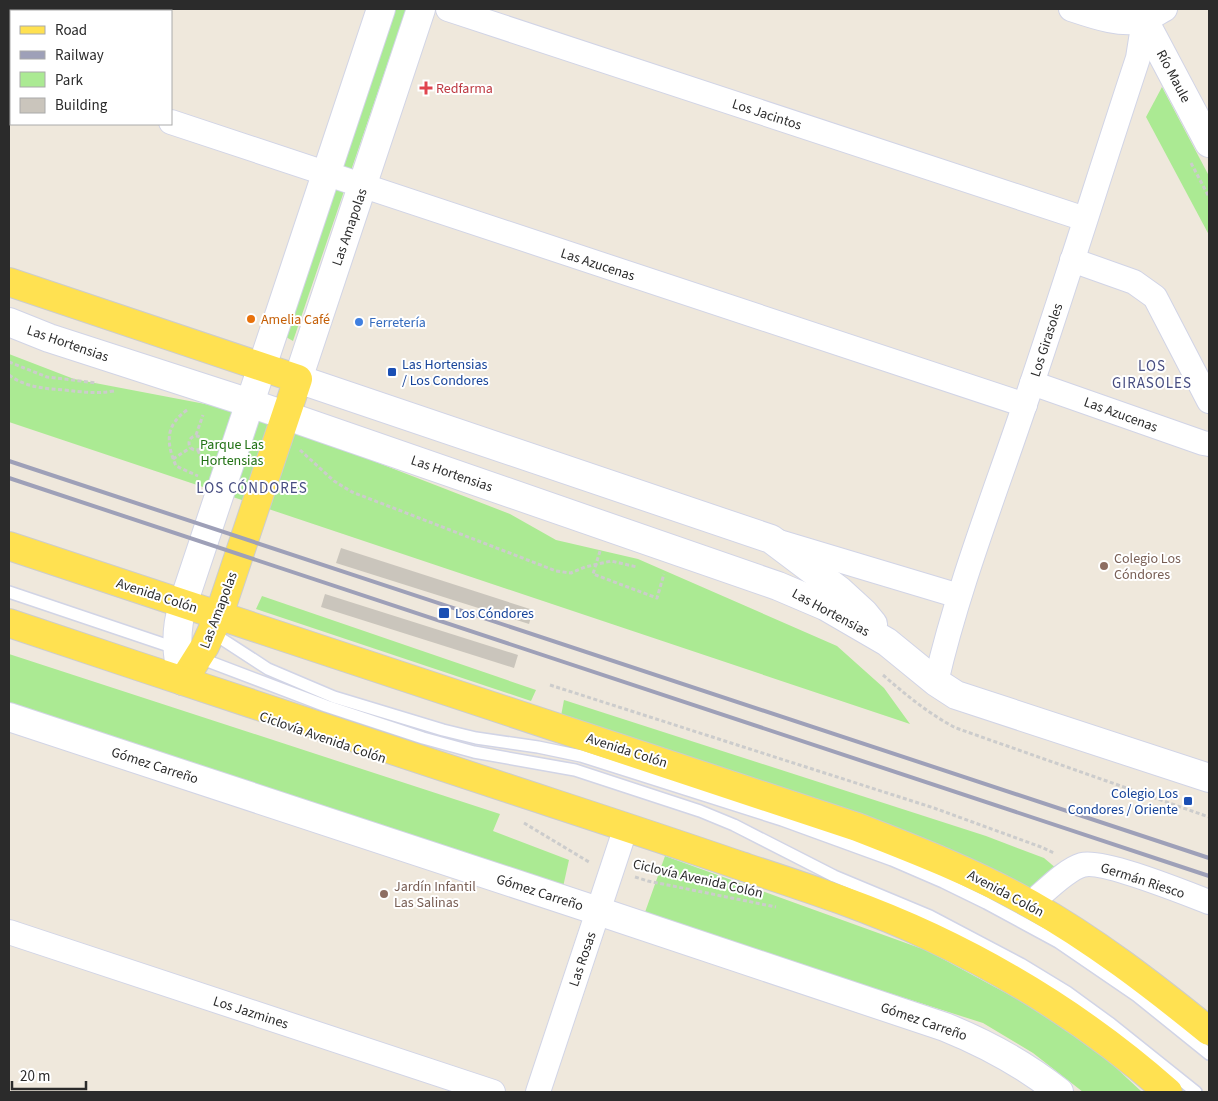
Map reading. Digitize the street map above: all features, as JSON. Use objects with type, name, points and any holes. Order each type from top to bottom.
[{"type":"main road","name":"Las Hortensias","points":[[9,282],[298,379]]},
{"type":"main road","name":"Las Amapolas","points":[[184,681],[188,653],[282,424],[298,379]]},
{"type":"main road","name":"Avenida Colón","points":[[9,546],[203,619],[857,827],[938,859],[995,885],[1079,933],[1209,1030]]},
{"type":"main road","points":[[9,623],[805,887],[888,918],[972,957],[1052,1004],[1102,1039],[1168,1092]]},
{"type":"street","name":"Las Amapolas","points":[[188,653],[178,620],[203,619],[224,484],[381,9]]},
{"type":"street","name":"Las Amapolas","points":[[298,379],[422,9]]},
{"type":"street","name":"Los Jacintos","points":[[448,9],[1085,219]]},
{"type":"street","points":[[1071,9],[1119,21],[1149,12]]},
{"type":"street","name":"Los Girasoles","points":[[936,682],[944,646],[959,596],[1025,405],[1138,58],[1149,12]]},
{"type":"street","name":"Río Maule","points":[[1149,12],[1209,143]]},
{"type":"street","name":"Las Azucenas","points":[[172,122],[1025,405]]},
{"type":"street","points":[[1072,260],[1134,282],[1155,297],[1209,400]]},
{"type":"street","name":"Las Hortensias","points":[[9,322],[49,338],[250,403],[282,424],[778,586],[825,606],[887,642],[950,692],[1209,778]]},
{"type":"street","name":"Las Hortensias","points":[[298,379],[772,539],[959,596]]},
{"type":"street","name":"Las Azucenas","points":[[1032,383],[1203,444],[1209,444]]},
{"type":"street","name":"Las Hortensias","points":[[772,539],[852,601],[887,642]]},
{"type":"street","name":"Gómez Carreño","points":[[9,717],[598,911],[954,1031],[1023,1065],[1058,1092]]},
{"type":"street","name":"Las Rosas","points":[[538,1092],[626,827]]},
{"type":"street","name":"Germán Riesco","points":[[1030,904],[1069,872],[1080,865],[1088,864],[1111,867],[1209,902]]},
{"type":"street","name":"Los Jazmines","points":[[9,932],[493,1092]]},
{"type":"lane","points":[[9,592],[188,653],[326,706],[413,735],[474,752],[551,764],[597,776],[700,811],[734,825],[834,876],[930,916],[1021,964],[1067,992],[1111,1024],[1196,1092]]},
{"type":"lane","points":[[203,619],[268,669],[334,697],[434,728],[476,738],[538,747],[581,756],[782,820],[892,860],[986,903],[1058,942],[1137,996],[1209,1054]]},
{"type":"path","points":[[9,362],[47,377],[100,383]]},
{"type":"path","points":[[9,376],[18,382],[38,389],[90,394],[114,391]]},
{"type":"path","points":[[189,408],[173,422],[169,438],[176,466],[224,484]]},
{"type":"path","points":[[282,424],[292,442],[334,481],[352,492],[556,572],[571,573],[585,567],[611,561],[645,569]]},
{"type":"path","points":[[192,436],[201,438],[203,443],[201,448],[198,450],[190,448],[188,443],[192,436]]},
{"type":"path","points":[[173,459],[190,448]]},
{"type":"path","points":[[663,575],[673,578]]},
{"type":"path","points":[[880,672],[918,705],[956,728],[1209,817]]},
{"type":"path","points":[[550,685],[934,808],[1041,846]]},
{"type":"path","name":"Ciclovía Avenida Colón","points":[[521,821],[585,861],[648,881],[782,908]]},
{"type":"green space","points":[[395,9],[406,9],[293,341],[286,337]]},
{"type":"green space","points":[[1162,87],[1209,176],[1209,235],[1146,117]]},
{"type":"green space","name":"Parque Las Hortensias","points":[[9,354],[74,379],[247,412],[510,514],[556,540],[638,559],[837,646],[884,688],[910,724],[9,422]]},
{"type":"green space","points":[[262,596],[536,690],[531,701],[256,609]]},
{"type":"green space","points":[[9,654],[500,814],[493,831],[569,860],[563,887],[9,704]]},
{"type":"green space","points":[[564,700],[986,836],[1044,858],[1057,869],[1029,890],[561,716]]},
{"type":"green space","points":[[665,856],[928,951],[1056,1020],[1113,1065],[1142,1092],[1083,1092],[1033,1053],[983,1023],[644,915]]},
{"type":"building","points":[[341,548],[533,610],[529,624],[336,563]]},
{"type":"building","points":[[325,594],[518,655],[514,668],[321,607]]},
{"type":"railway","points":[[9,461],[1209,858]]},
{"type":"railway","points":[[9,478],[1209,876]]},
{"type":"place","name":"Redfarma","points":[[426,88]]},
{"type":"place","name":"Amelia Café","points":[[251,319]]},
{"type":"place","name":"Ferretería","points":[[359,322]]},
{"type":"place","name":"Las Hortensias / Los Condores","points":[[392,372]]},
{"type":"place","name":"Colegio Los Cóndores","points":[[1104,566]]},
{"type":"place","name":"Los Cóndores","points":[[444,613]]},
{"type":"place","name":"Colegio Los Condores / Oriente","points":[[1188,801]]},
{"type":"place","name":"Jardín Infantil Las Salinas","points":[[384,894]]},
{"type":"district","name":"LOS GIRASOLES","points":[[1152,374]]},
{"type":"district","name":"LOS CÓNDORES","points":[[252,488]]}]
